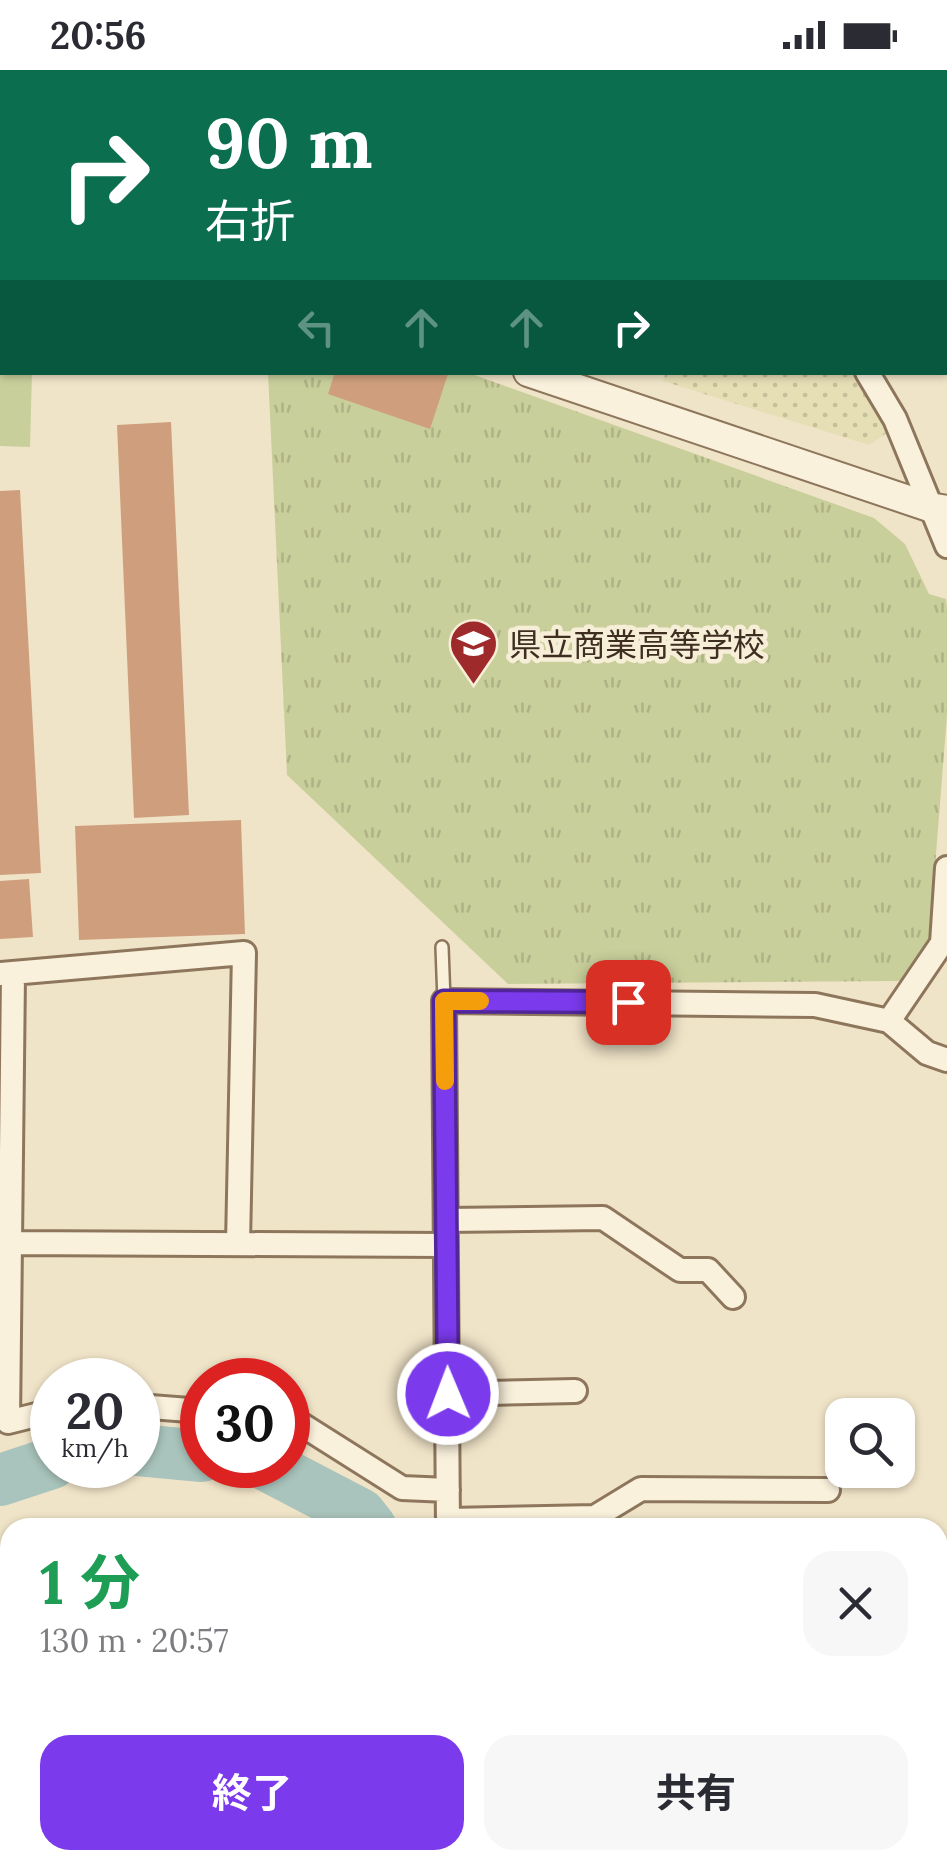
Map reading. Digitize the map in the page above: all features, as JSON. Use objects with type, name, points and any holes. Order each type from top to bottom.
[{"type":"street","points":[[537,375],[938,508]]},
{"type":"street","points":[[869,375],[895,418],[938,508],[947,546]]},
{"type":"street","points":[[889,1021],[944,943],[947,868]]},
{"type":"street","points":[[30,1416],[8,1422],[6,974],[244,954],[238,1244]]},
{"type":"street","points":[[448,1518],[444,1001],[815,1005],[889,1021],[928,1054],[947,1060]]},
{"type":"street","points":[[446,1220],[603,1218],[680,1270],[708,1270],[733,1297]]},
{"type":"street","points":[[10,1243],[446,1244]]},
{"type":"street","points":[[448,1394],[574,1391]]},
{"type":"street","points":[[310,1430],[402,1488],[448,1490]]},
{"type":"street","points":[[558,1518],[595,1516],[641,1489],[828,1490]]},
{"type":"lane","points":[[442,947],[444,1001]]},
{"type":"shaded area","points":[[665,375],[859,375],[888,432],[869,445],[663,381]]},
{"type":"green space","points":[[0,375],[32,375],[30,447],[0,446]]},
{"type":"green space","name":"県立商業高等学校","points":[[268,375],[475,375],[874,518],[905,544],[929,594],[946,599],[947,715],[927,968],[899,981],[508,984],[287,775]]},
{"type":"building","points":[[334,375],[448,375],[430,429],[328,394]]},
{"type":"building","points":[[171,422],[189,815],[134,818],[117,425]]},
{"type":"building","points":[[20,490],[41,873],[0,875],[0,491]]},
{"type":"building","points":[[241,820],[245,934],[79,940],[75,826]]},
{"type":"building","points":[[29,879],[33,937],[0,939],[0,881]]},
{"type":"waterway","points":[[160,1452],[180,1454]]},
{"type":"waterway","points":[[0,1480],[30,1470]]},
{"type":"waterway","points":[[310,1488],[363,1518]]},
{"type":"slow traffic","points":[[445,1081],[444,1001],[480,1001]]},
{"type":"place","name":"県立商業高等学校","points":[[474,686]]},
{"type":"route","points":[[448,1394],[444,1001],[628,1002]]}]
